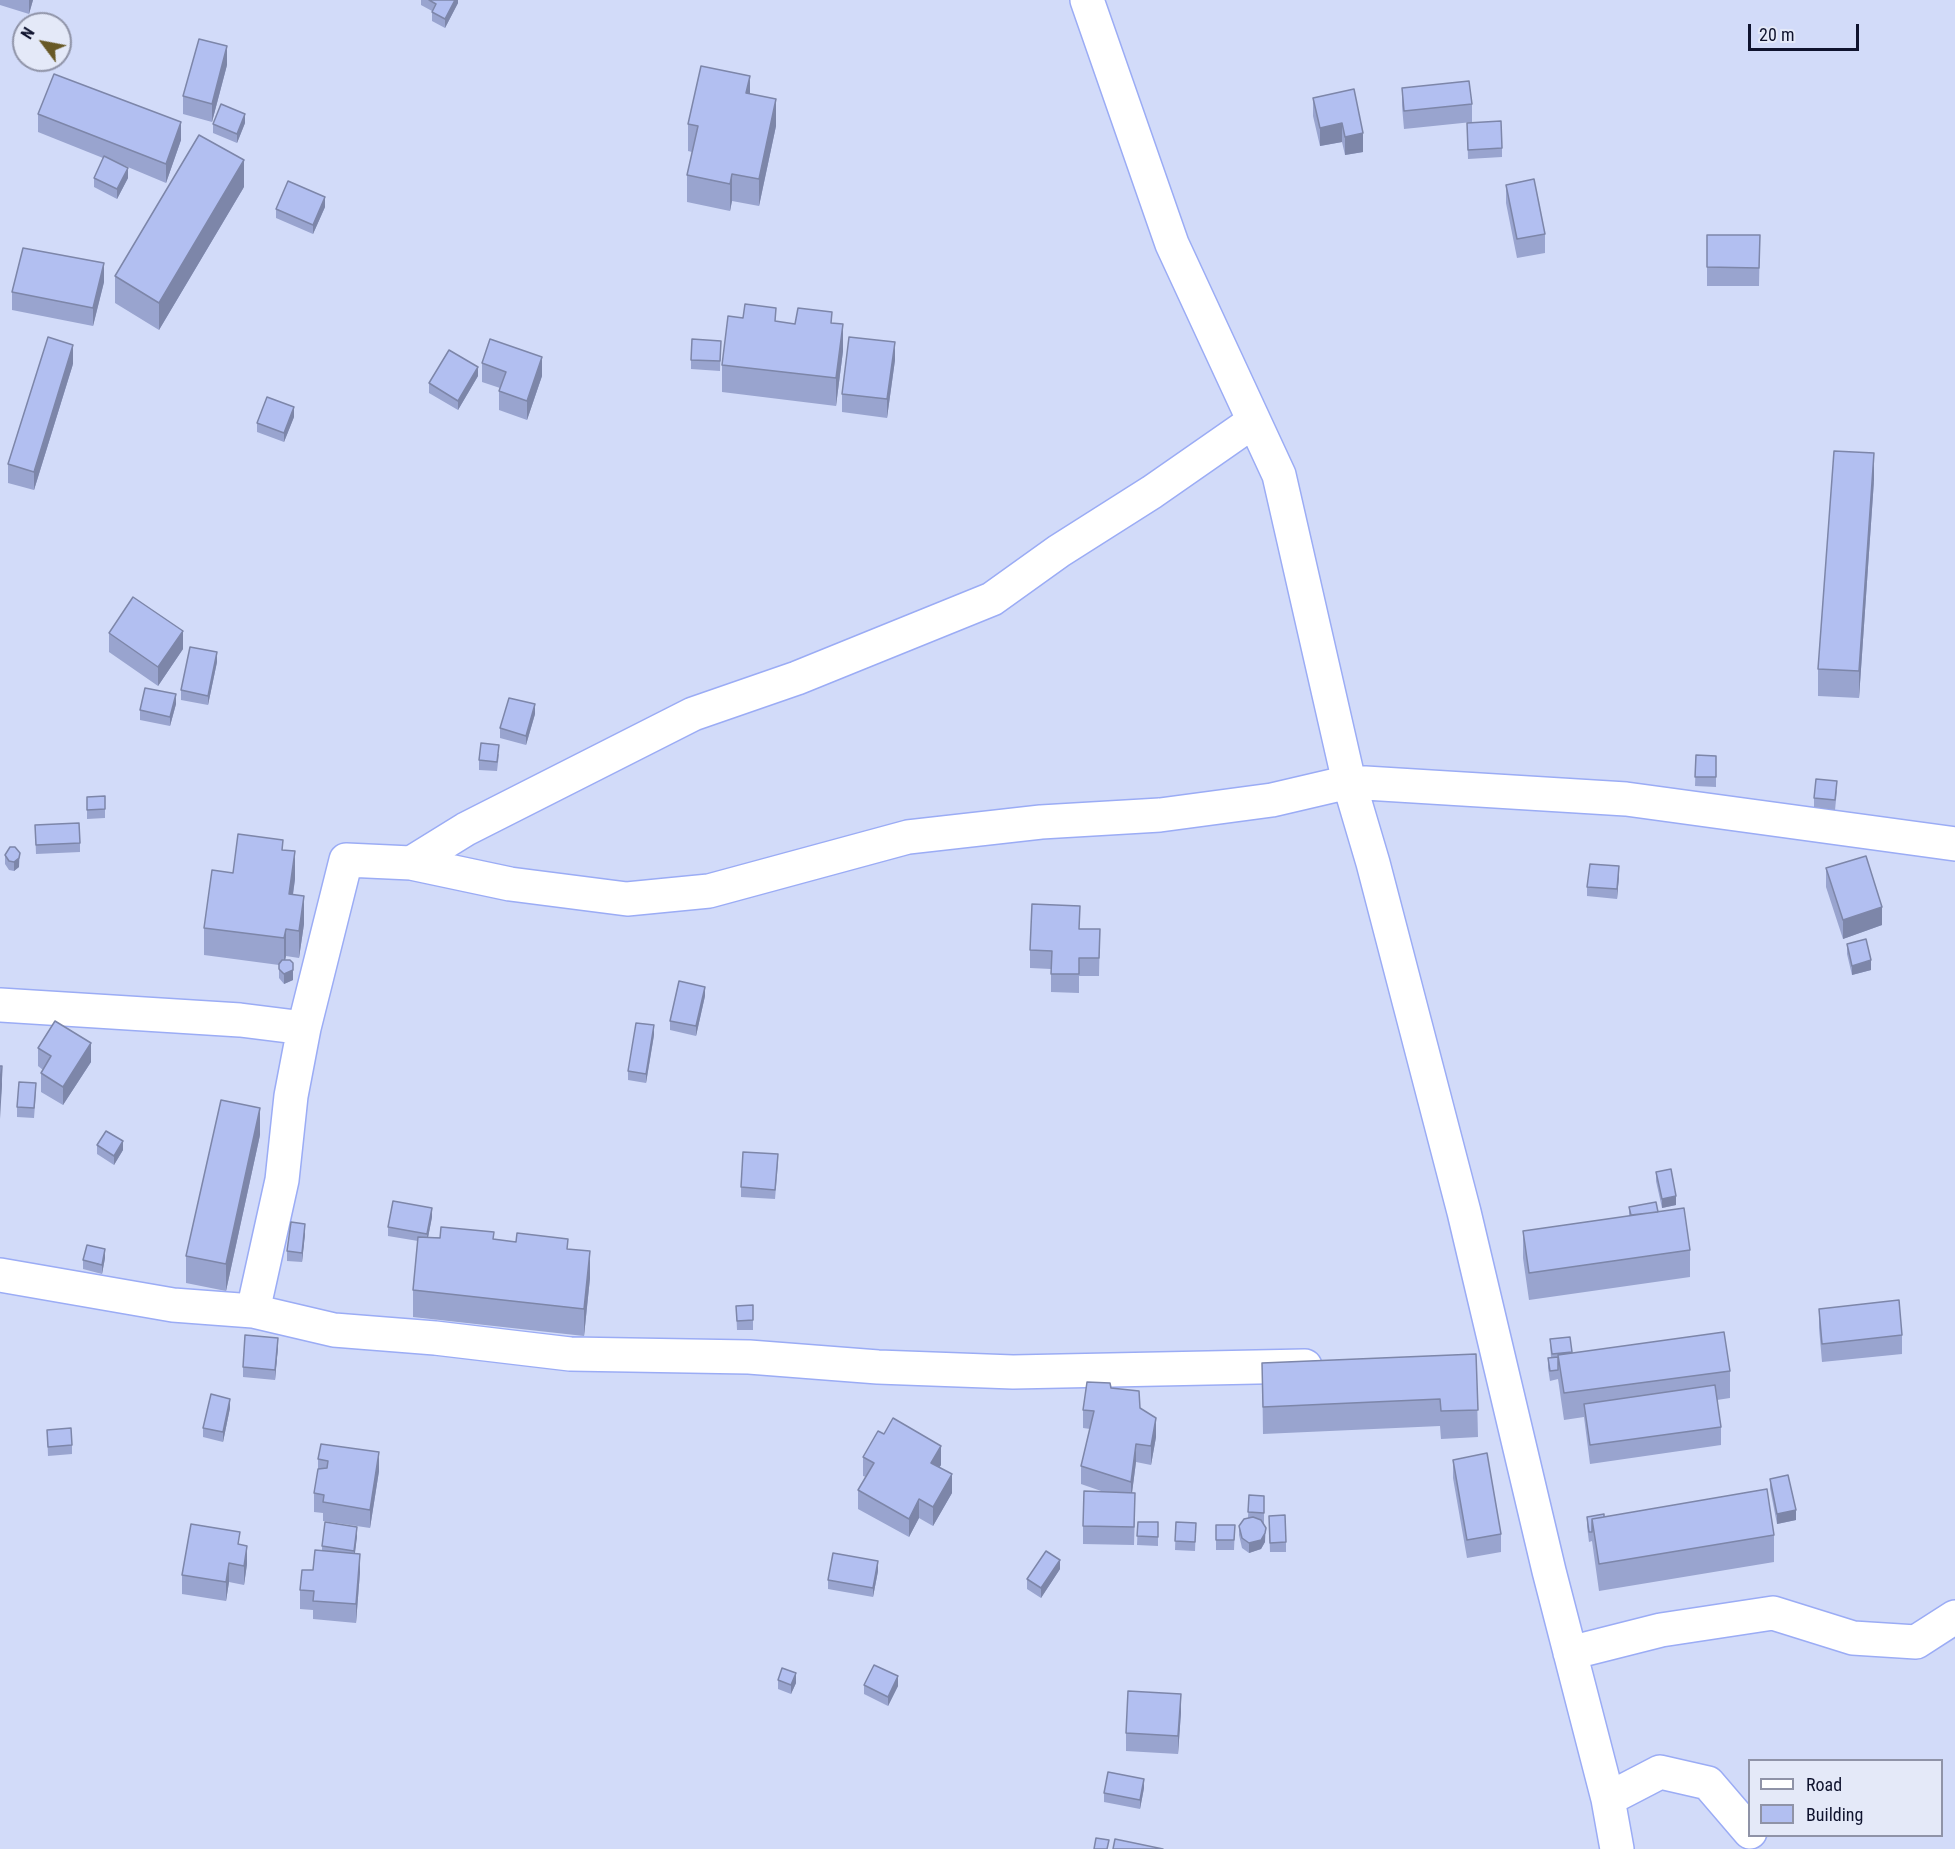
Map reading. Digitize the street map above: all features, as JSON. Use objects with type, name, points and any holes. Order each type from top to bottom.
[{"type":"street","points":[[1088,0],[1172,244],[1279,475],[1349,783],[1376,874],[1498,1353],[1549,1571],[1608,1799],[1617,1849]]},
{"type":"street","points":[[411,863],[466,829],[693,714],[797,678],[992,599],[1059,551],[1152,492],[1254,421]]},
{"type":"street","points":[[254,1311],[282,1180],[291,1096],[304,1028],[346,860],[411,863],[510,884],[627,899],[709,891],[908,837],[1041,822],[1160,815],[1272,800],[1349,783],[1626,799],[1955,844]]},
{"type":"street","points":[[0,1005],[240,1020],[304,1028]]},
{"type":"street","points":[[0,1275],[173,1305],[254,1311],[334,1330],[435,1338],[570,1354],[749,1357],[878,1367],[1013,1372],[1333,1365]]},
{"type":"street","points":[[1463,1356],[1498,1353]]},
{"type":"street","points":[[1570,1653],[1661,1630],[1773,1613],[1853,1638],[1917,1642],[1955,1617]]},
{"type":"street","points":[[1608,1799],[1660,1772],[1708,1784],[1748,1831]]},
{"type":"street","points":[[1754,1837],[1764,1849]]},
{"type":"building","points":[[429,0],[455,0],[445,19],[432,12],[436,4]]},
{"type":"building","points":[[199,39],[227,46],[212,104],[183,96]]},
{"type":"building","points":[[701,66],[750,76],[746,93],[776,99],[759,179],[732,174],[730,184],[687,175],[698,126],[688,124]]},
{"type":"building","points":[[54,74],[181,122],[166,164],[38,114]]},
{"type":"building","points":[[1469,81],[1472,104],[1404,111],[1402,88]]},
{"type":"building","points":[[1354,89],[1363,133],[1345,137],[1342,123],[1320,128],[1313,98]]},
{"type":"building","points":[[221,104],[245,114],[237,134],[213,124]]},
{"type":"building","points":[[1501,121],[1502,148],[1468,150],[1467,123]]},
{"type":"building","points":[[199,135],[244,160],[159,303],[115,276]]},
{"type":"building","points":[[104,156],[128,168],[117,189],[94,178]]},
{"type":"building","points":[[1534,179],[1545,234],[1517,239],[1506,185]]},
{"type":"building","points":[[288,181],[325,197],[313,225],[276,209]]},
{"type":"building","points":[[1707,235],[1760,235],[1759,268],[1707,267]]},
{"type":"building","points":[[23,248],[104,263],[93,308],[12,292]]},
{"type":"building","points":[[745,304],[776,308],[775,321],[795,324],[798,308],[832,312],[831,323],[843,324],[836,378],[722,365],[728,316],[743,318]]},
{"type":"building","points":[[48,337],[73,345],[34,472],[8,464]]},
{"type":"building","points":[[849,337],[895,342],[887,399],[842,394]]},
{"type":"building","points":[[490,339],[542,357],[527,401],[499,391],[506,372],[482,363]]},
{"type":"building","points":[[692,339],[721,341],[720,361],[691,360]]},
{"type":"building","points":[[449,350],[478,367],[458,401],[429,383]]},
{"type":"building","points":[[267,397],[294,407],[284,433],[257,423]]},
{"type":"building","points":[[1834,451],[1874,453],[1859,671],[1818,669]]},
{"type":"building","points":[[133,597],[183,631],[158,667],[109,633]]},
{"type":"building","points":[[190,647],[217,652],[208,696],[181,690]]},
{"type":"building","points":[[145,688],[176,694],[170,717],[140,710]]},
{"type":"building","points":[[509,698],[535,704],[526,736],[500,728]]},
{"type":"building","points":[[481,743],[499,745],[497,762],[479,760]]},
{"type":"building","points":[[1696,755],[1716,756],[1716,777],[1695,777]]},
{"type":"building","points":[[1816,779],[1837,781],[1835,800],[1814,798]]},
{"type":"building","points":[[105,796],[105,809],[87,810],[87,797]]},
{"type":"building","points":[[79,823],[80,843],[36,845],[35,825]]},
{"type":"building","points":[[238,834],[283,840],[282,850],[295,851],[289,894],[304,896],[299,931],[286,929],[284,938],[204,928],[212,870],[233,873]]},
{"type":"building","points":[[10,847],[15,847],[20,853],[19,858],[14,862],[9,861],[5,855]]},
{"type":"building","points":[[1866,856],[1882,907],[1843,920],[1826,868]]},
{"type":"building","points":[[1590,864],[1619,866],[1617,889],[1587,887]]},
{"type":"building","points":[[1032,904],[1080,906],[1079,929],[1100,929],[1099,958],[1079,958],[1079,974],[1051,974],[1052,951],[1030,950]]},
{"type":"building","points":[[1866,939],[1871,960],[1852,966],[1847,944]]},
{"type":"building","points":[[282,960],[290,960],[293,963],[293,970],[284,974],[279,969]]},
{"type":"building","points":[[679,981],[705,987],[696,1026],[670,1021]]},
{"type":"building","points":[[55,1021],[91,1043],[63,1087],[41,1073],[51,1056],[38,1048]]},
{"type":"building","points":[[636,1023],[654,1025],[646,1074],[628,1071]]},
{"type":"building","points":[[0,1066],[2,1066],[0,1101]]},
{"type":"building","points":[[19,1082],[36,1083],[34,1108],[17,1107]]},
{"type":"building","points":[[221,1100],[260,1108],[226,1264],[186,1256]]},
{"type":"building","points":[[106,1131],[123,1141],[114,1156],[97,1145]]},
{"type":"building","points":[[743,1152],[778,1154],[775,1190],[741,1187]]},
{"type":"building","points":[[1671,1169],[1676,1196],[1662,1199],[1656,1172]]},
{"type":"building","points":[[393,1201],[432,1208],[427,1234],[388,1227]]},
{"type":"building","points":[[1656,1202],[1658,1212],[1631,1215],[1629,1207]]},
{"type":"building","points":[[1684,1208],[1690,1250],[1529,1273],[1523,1231]]},
{"type":"building","points":[[291,1222],[305,1224],[302,1253],[287,1251]]},
{"type":"building","points":[[441,1227],[494,1232],[493,1239],[516,1242],[517,1233],[568,1239],[567,1249],[590,1251],[584,1309],[413,1290],[418,1237],[440,1238]]},
{"type":"building","points":[[87,1245],[105,1249],[102,1265],[83,1260]]},
{"type":"building","points":[[1899,1300],[1902,1335],[1822,1344],[1819,1309]]},
{"type":"building","points":[[753,1305],[753,1320],[737,1321],[736,1306]]},
{"type":"building","points":[[1724,1332],[1730,1371],[1564,1393],[1558,1355]]},
{"type":"building","points":[[245,1335],[278,1338],[275,1370],[243,1367]]},
{"type":"building","points":[[1570,1337],[1572,1352],[1552,1354],[1550,1339]]},
{"type":"building","points":[[1476,1354],[1478,1410],[1441,1411],[1440,1399],[1263,1407],[1262,1363]]},
{"type":"building","points":[[1558,1357],[1558,1370],[1550,1371],[1548,1358]]},
{"type":"building","points":[[1087,1382],[1110,1383],[1111,1388],[1139,1391],[1140,1408],[1156,1418],[1151,1446],[1136,1444],[1131,1482],[1081,1466],[1094,1411],[1083,1410]]},
{"type":"building","points":[[1715,1385],[1721,1427],[1590,1445],[1584,1404]]},
{"type":"building","points":[[211,1394],[230,1399],[223,1432],[203,1428]]},
{"type":"building","points":[[893,1418],[941,1446],[931,1463],[952,1474],[933,1507],[919,1499],[909,1519],[858,1490],[874,1463],[863,1457],[878,1431],[884,1434]]},
{"type":"building","points":[[71,1428],[72,1445],[48,1447],[47,1430]]},
{"type":"building","points":[[321,1444],[379,1452],[370,1510],[323,1502],[324,1495],[314,1493],[318,1469],[327,1468],[328,1461],[318,1459]]},
{"type":"building","points":[[1487,1453],[1501,1534],[1467,1540],[1453,1460]]},
{"type":"building","points":[[1788,1475],[1796,1510],[1777,1514],[1770,1479]]},
{"type":"building","points":[[1767,1489],[1774,1535],[1599,1564],[1592,1519]]},
{"type":"building","points":[[1084,1491],[1135,1493],[1134,1527],[1083,1526]]},
{"type":"building","points":[[1249,1495],[1264,1496],[1264,1513],[1248,1512]]},
{"type":"building","points":[[1604,1514],[1604,1517],[1592,1519],[1592,1532],[1589,1532],[1587,1517]]},
{"type":"building","points":[[1285,1515],[1286,1542],[1270,1543],[1269,1516]]},
{"type":"building","points":[[1253,1517],[1261,1520],[1266,1528],[1261,1540],[1249,1543],[1242,1538],[1239,1526],[1244,1519]]},
{"type":"building","points":[[325,1522],[357,1527],[354,1551],[322,1546]]},
{"type":"building","points":[[1138,1522],[1158,1522],[1158,1537],[1137,1536]]},
{"type":"building","points":[[1176,1522],[1196,1523],[1195,1542],[1175,1541]]},
{"type":"building","points":[[191,1524],[240,1532],[238,1544],[247,1546],[244,1566],[229,1563],[226,1582],[182,1575]]},
{"type":"building","points":[[1216,1525],[1235,1525],[1234,1540],[1216,1540]]},
{"type":"building","points":[[315,1550],[360,1554],[356,1604],[313,1601],[314,1591],[300,1590],[302,1570],[313,1570]]},
{"type":"building","points":[[1046,1551],[1060,1560],[1041,1588],[1027,1579]]},
{"type":"building","points":[[833,1553],[878,1561],[873,1588],[828,1580]]},
{"type":"building","points":[[874,1665],[898,1676],[888,1697],[864,1685]]},
{"type":"building","points":[[782,1668],[796,1673],[791,1685],[778,1680]]},
{"type":"building","points":[[1128,1691],[1181,1694],[1178,1736],[1126,1733]]},
{"type":"building","points":[[1108,1772],[1144,1779],[1140,1800],[1104,1793]]},
{"type":"building","points":[[1096,1838],[1109,1840],[1107,1849],[1094,1849]]},
{"type":"building","points":[[1115,1839],[1163,1849],[1113,1849]]}]
